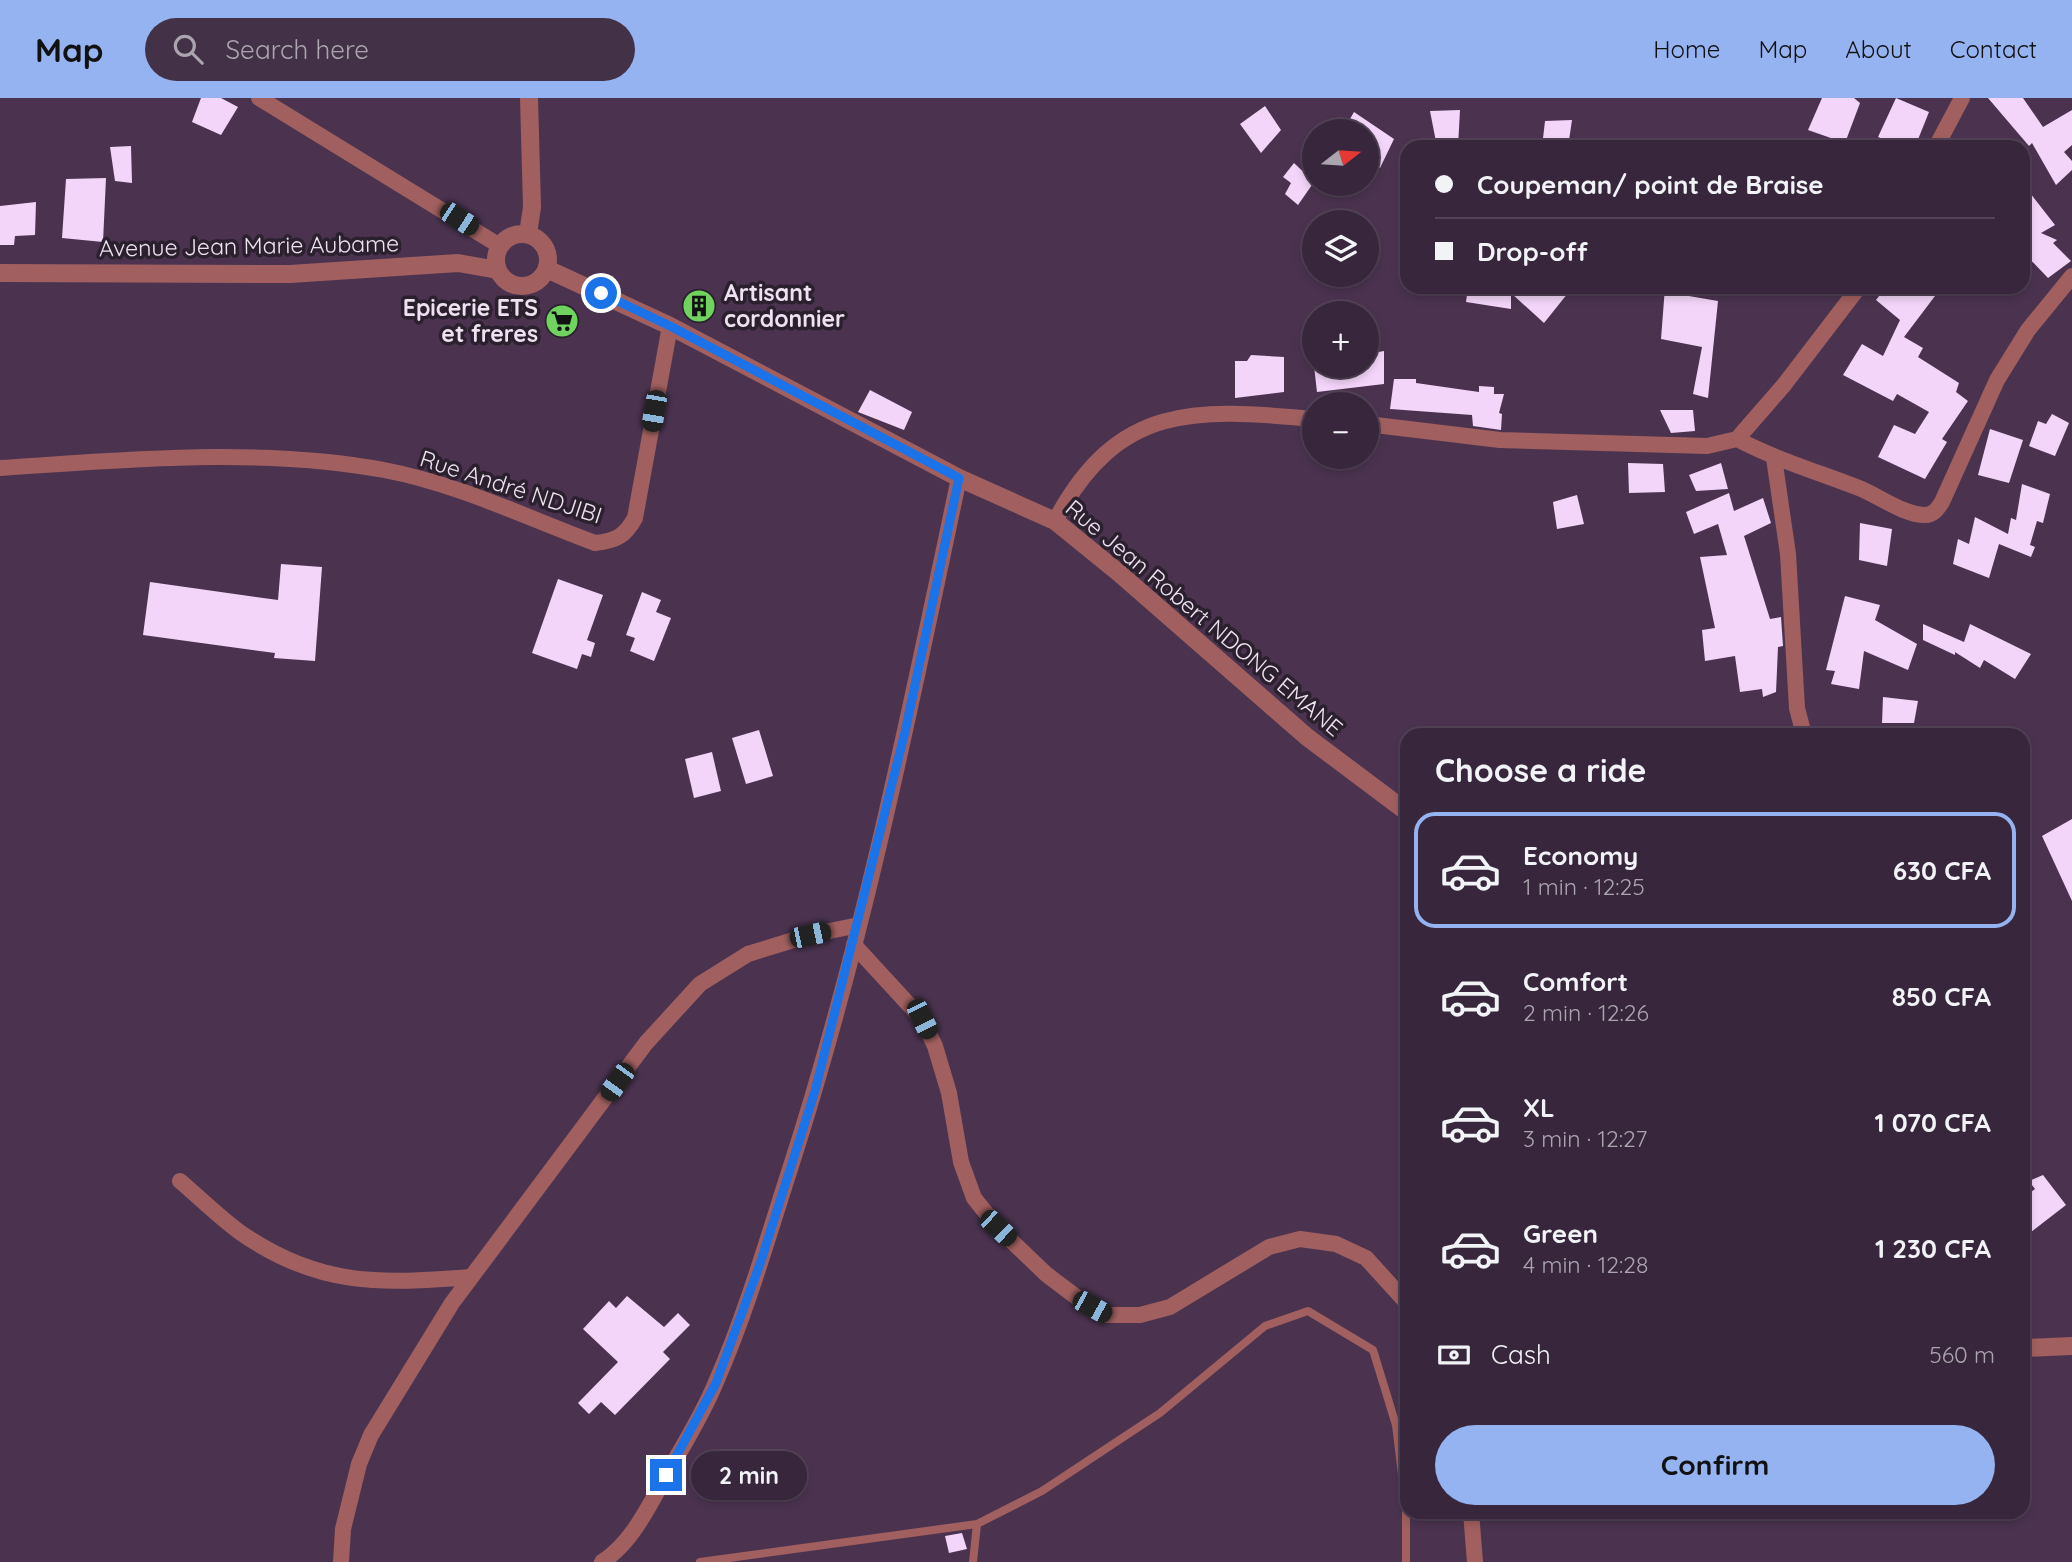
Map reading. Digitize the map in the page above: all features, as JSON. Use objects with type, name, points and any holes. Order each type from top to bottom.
[{"type":"street","points":[[259,98],[500,246]]},
{"type":"street","points":[[528,98],[532,207],[528,234]]},
{"type":"street","points":[[1940,140],[1962,98]]},
{"type":"street","points":[[528,234],[537,238],[547,252],[547,270],[533,284],[519,286],[506,281],[498,270],[496,257],[500,246],[512,235],[528,234]]},
{"type":"street","name":"Avenue Jean Marie Aubame","points":[[0,273],[290,274],[458,263],[498,270]]},
{"type":"street","name":"Rue Jean Robert NDONG EMANE","points":[[547,270],[670,326],[959,478],[1055,521],[1119,572],[1307,737],[1400,807]]},
{"type":"street","points":[[1737,439],[1774,458],[1860,489],[1905,509],[1924,515],[1934,513],[1997,380],[2028,330],[2052,304],[2072,276]]},
{"type":"street","points":[[1379,425],[1500,440],[1707,446],[1737,439],[1784,385],[1854,294]]},
{"type":"street","name":"Rue André NDJIBI","points":[[0,468],[139,461],[322,461],[386,471],[436,484],[503,505],[596,543],[611,542],[627,533],[635,518],[670,326]]},
{"type":"street","points":[[1055,521],[1080,481],[1100,459],[1146,425],[1176,417],[1200,416],[1302,419]]},
{"type":"street","points":[[1774,458],[1788,554],[1797,708],[1802,728]]},
{"type":"street","points":[[603,1562],[638,1525],[716,1383],[760,1264],[815,1091],[854,945],[905,732],[959,478]]},
{"type":"street","points":[[341,1562],[344,1529],[359,1464],[371,1436],[471,1277],[646,1043],[700,984],[748,954],[810,935],[859,925]]},
{"type":"street","points":[[854,945],[922,1019],[935,1046],[949,1093],[961,1162],[974,1198],[998,1228],[1046,1274],[1079,1299],[1106,1315],[1140,1315],[1170,1307],[1269,1247],[1300,1239],[1336,1244],[1367,1258],[1400,1295]]},
{"type":"street","points":[[180,1181],[239,1231],[304,1269],[345,1279],[394,1282],[471,1277]]},
{"type":"street","points":[[2030,1348],[2072,1346]]},
{"type":"street","points":[[1472,1519],[1475,1562]]},
{"type":"lane","points":[[700,1562],[977,1524],[1042,1491],[1160,1413],[1265,1326],[1308,1311],[1373,1350],[1396,1425],[1400,1458]]},
{"type":"lane","points":[[1406,1519],[1406,1562]]},
{"type":"lane","points":[[973,1562],[977,1524]]},
{"type":"building","points":[[201,98],[221,98],[238,107],[221,135],[192,122]]},
{"type":"building","points":[[1822,98],[1854,98],[1860,103],[1846,140],[1836,140],[1808,130]]},
{"type":"building","points":[[1896,98],[1929,112],[1918,140],[1886,140],[1878,137]]},
{"type":"building","points":[[1988,98],[2023,98],[2043,127],[2072,110],[2072,145],[2064,152],[2072,161],[2072,170],[2056,185],[2032,143],[2030,145],[2030,140],[2024,140]]},
{"type":"building","points":[[1265,106],[1281,130],[1261,153],[1240,124]]},
{"type":"building","points":[[1460,110],[1458,140],[1436,140],[1430,111]]},
{"type":"building","points":[[1354,112],[1364,119],[1350,119]]},
{"type":"building","points":[[1572,120],[1569,140],[1543,140],[1545,121]]},
{"type":"building","points":[[1379,129],[1394,139],[1379,167]]},
{"type":"building","points":[[131,146],[132,183],[115,181],[110,147]]},
{"type":"building","points":[[1294,163],[1302,171],[1302,196],[1304,196],[1298,205],[1285,194],[1291,183],[1283,177]]},
{"type":"building","points":[[106,178],[103,242],[62,238],[66,179]]},
{"type":"building","points":[[2030,193],[2055,225],[2041,233],[2057,240],[2053,243],[2071,261],[2048,278],[2030,259]]},
{"type":"building","points":[[36,202],[35,235],[15,236],[14,245],[0,245],[0,206]]},
{"type":"building","points":[[1467,294],[1511,294],[1511,309],[1466,302]]},
{"type":"building","points":[[1512,294],[1567,294],[1544,323]]},
{"type":"building","points":[[1664,294],[1683,294],[1718,301],[1708,398],[1693,394],[1702,347],[1661,339]]},
{"type":"building","points":[[1881,294],[1935,296],[1904,337],[1923,348],[1918,357],[1959,383],[1956,392],[1968,401],[1942,439],[1947,442],[1925,479],[1878,457],[1894,425],[1915,434],[1929,412],[1897,394],[1893,401],[1843,375],[1862,344],[1883,356],[1900,320],[1876,300]]},
{"type":"building","points":[[1384,351],[1384,384],[1317,392],[1315,378],[1379,378],[1379,352]]},
{"type":"building","points":[[1251,355],[1284,357],[1284,392],[1235,398],[1235,361],[1247,361]]},
{"type":"building","points":[[1394,379],[1416,379],[1416,383],[1479,392],[1479,386],[1494,387],[1494,394],[1504,394],[1499,413],[1502,414],[1501,430],[1473,426],[1472,415],[1390,409]]},
{"type":"building","points":[[870,390],[912,412],[904,430],[858,412]]},
{"type":"building","points":[[1660,410],[1693,410],[1695,431],[1671,433]]},
{"type":"building","points":[[2052,414],[2069,423],[2055,456],[2029,446],[2038,421],[2046,424]]},
{"type":"building","points":[[1990,429],[2023,440],[2009,483],[1978,475]]},
{"type":"building","points":[[1628,463],[1663,464],[1665,492],[1629,493]]},
{"type":"building","points":[[1721,463],[1728,489],[1696,491],[1689,475]]},
{"type":"building","points":[[2022,484],[2050,494],[2043,523],[2037,521],[2030,545],[2035,547],[2031,557],[1999,544],[1989,578],[1953,564],[1958,539],[1969,544],[1975,517],[2008,534],[2011,518],[2016,520]]},
{"type":"building","points":[[1729,493],[1734,511],[1763,498],[1771,523],[1744,536],[1770,619],[1781,617],[1783,646],[1778,647],[1776,692],[1763,697],[1762,689],[1740,692],[1735,656],[1705,661],[1702,630],[1715,628],[1700,557],[1727,555],[1718,524],[1694,534],[1686,512]]},
{"type":"building","points":[[1577,495],[1584,524],[1557,529],[1553,502]]},
{"type":"building","points":[[1860,523],[1892,529],[1887,566],[1859,560]]},
{"type":"building","points":[[281,564],[322,567],[315,661],[274,658],[275,653],[143,635],[150,582],[278,600]]},
{"type":"building","points":[[558,579],[603,595],[587,640],[595,643],[591,657],[582,654],[577,669],[532,653]]},
{"type":"building","points":[[642,592],[661,600],[656,612],[671,618],[654,661],[630,651],[635,638],[626,635]]},
{"type":"building","points":[[1845,596],[1880,605],[1875,620],[1917,644],[1908,670],[1864,651],[1859,689],[1831,684],[1835,671],[1826,670]]},
{"type":"building","points":[[1923,624],[1964,642],[1970,624],[2031,654],[2015,679],[1984,660],[1980,668],[1955,652],[1955,655],[1923,640]]},
{"type":"building","points":[[1883,697],[1918,701],[1914,723],[1882,723]]},
{"type":"building","points":[[759,730],[773,776],[746,784],[732,738]]},
{"type":"building","points":[[712,752],[721,791],[694,798],[685,759]]},
{"type":"building","points":[[2072,819],[2072,901],[2042,836]]},
{"type":"building","points":[[2043,1175],[2066,1205],[2031,1232],[2030,1193],[2035,1189],[2030,1181]]},
{"type":"building","points":[[627,1296],[664,1327],[678,1313],[690,1325],[663,1352],[670,1359],[615,1415],[601,1402],[589,1414],[578,1403],[618,1362],[583,1329],[609,1301],[616,1308]]},
{"type":"building","points":[[962,1533],[967,1549],[949,1553],[945,1536]]},
{"type":"place","name":"Artisant cordonnier","points":[[699,306]]},
{"type":"place","name":"Epicerie ETS et freres","points":[[562,321]]},
{"type":"route","points":[[601,293],[670,326],[959,478],[905,732],[859,925],[815,1091],[760,1264],[716,1383],[666,1475]]}]
